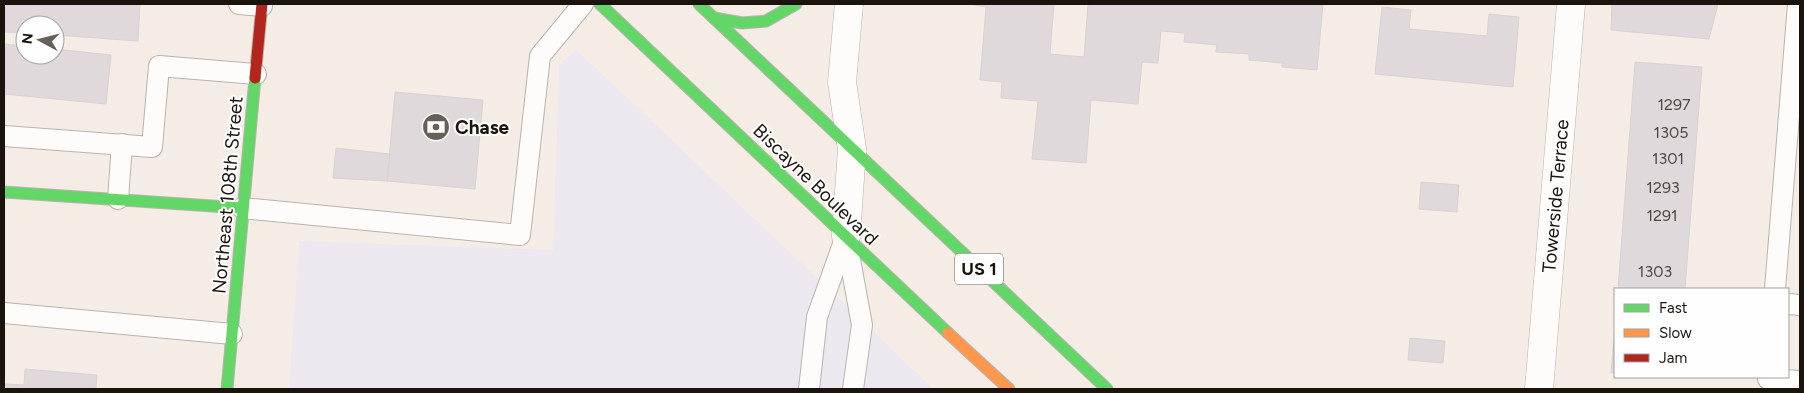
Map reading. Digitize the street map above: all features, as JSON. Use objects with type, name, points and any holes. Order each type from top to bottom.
[{"type":"main road","name":"Biscayne Boulevard","points":[[600,4],[879,269],[1009,389]]},
{"type":"main road","name":"US 1","points":[[699,4],[1107,389]]},
{"type":"main road","points":[[714,18],[742,23],[766,21],[796,4]]},
{"type":"main road","name":"Northeast 108th Street","points":[[228,389],[242,208],[262,5]]},
{"type":"main road","points":[[4,192],[242,208]]},
{"type":"street","points":[[846,236],[852,149],[842,82],[849,4]]},
{"type":"street","name":"Towerside Terrace","points":[[1539,389],[1571,4]]},
{"type":"lane","points":[[239,4],[262,5]]},
{"type":"lane","points":[[242,208],[520,235],[540,56],[583,4]]},
{"type":"lane","points":[[1775,288],[1795,101],[1798,4]]},
{"type":"lane","points":[[4,136],[152,147],[159,66],[256,74]]},
{"type":"lane","points":[[118,199],[122,144]]},
{"type":"lane","points":[[809,389],[817,317],[846,236]]},
{"type":"lane","points":[[846,236],[862,324],[853,389]]},
{"type":"lane","points":[[4,313],[232,334]]},
{"type":"lane","points":[[1768,382],[1800,381]]},
{"type":"shaded area","points":[[576,49],[934,389],[289,389],[299,241],[553,250],[559,65]]},
{"type":"building","points":[[4,4],[140,4],[138,41],[65,36],[65,15],[15,15],[15,33],[4,32]]},
{"type":"building","points":[[968,4],[1054,4],[1050,54],[1084,57],[1088,4],[1323,4],[1317,70],[1282,67],[1282,63],[1249,60],[1249,54],[1216,52],[1217,45],[1184,42],[1185,33],[1161,31],[1158,63],[1142,62],[1138,104],[1091,100],[1086,163],[1032,159],[1038,101],[1001,98],[1002,82],[980,80],[986,7]]},
{"type":"building","points":[[1612,4],[1718,4],[1709,39],[1611,30]]},
{"type":"building","points":[[1382,7],[1411,10],[1409,29],[1487,36],[1489,14],[1519,17],[1513,87],[1375,74]]},
{"type":"building","points":[[4,44],[15,45],[15,65],[65,65],[65,50],[111,55],[106,104],[4,94]]},
{"type":"building","points":[[1635,62],[1702,67],[1685,288],[1618,288]]},
{"type":"building","name":"Chase","points":[[395,92],[483,100],[475,189],[387,181]]},
{"type":"building","points":[[336,148],[390,154],[387,181],[333,178]]},
{"type":"building","points":[[1421,182],[1459,185],[1457,212],[1419,209]]},
{"type":"building","points":[[1614,336],[1614,373],[1611,373]]},
{"type":"building","points":[[1410,338],[1445,341],[1443,363],[1408,360]]},
{"type":"building","points":[[25,369],[97,375],[96,389],[4,389],[4,384],[24,385]]},
{"type":"traffic: fast","points":[[600,4],[948,333]]},
{"type":"traffic: fast","points":[[699,4],[1107,389]]},
{"type":"traffic: fast","points":[[714,18],[742,23],[766,21],[796,4]]},
{"type":"traffic: fast","points":[[227,389],[255,78]]},
{"type":"traffic: fast","points":[[4,192],[242,208]]},
{"type":"traffic: slow","points":[[948,333],[1009,389]]},
{"type":"traffic: jam","points":[[255,78],[262,4]]},
{"type":"place","name":"Chase","points":[[436,127]]}]
